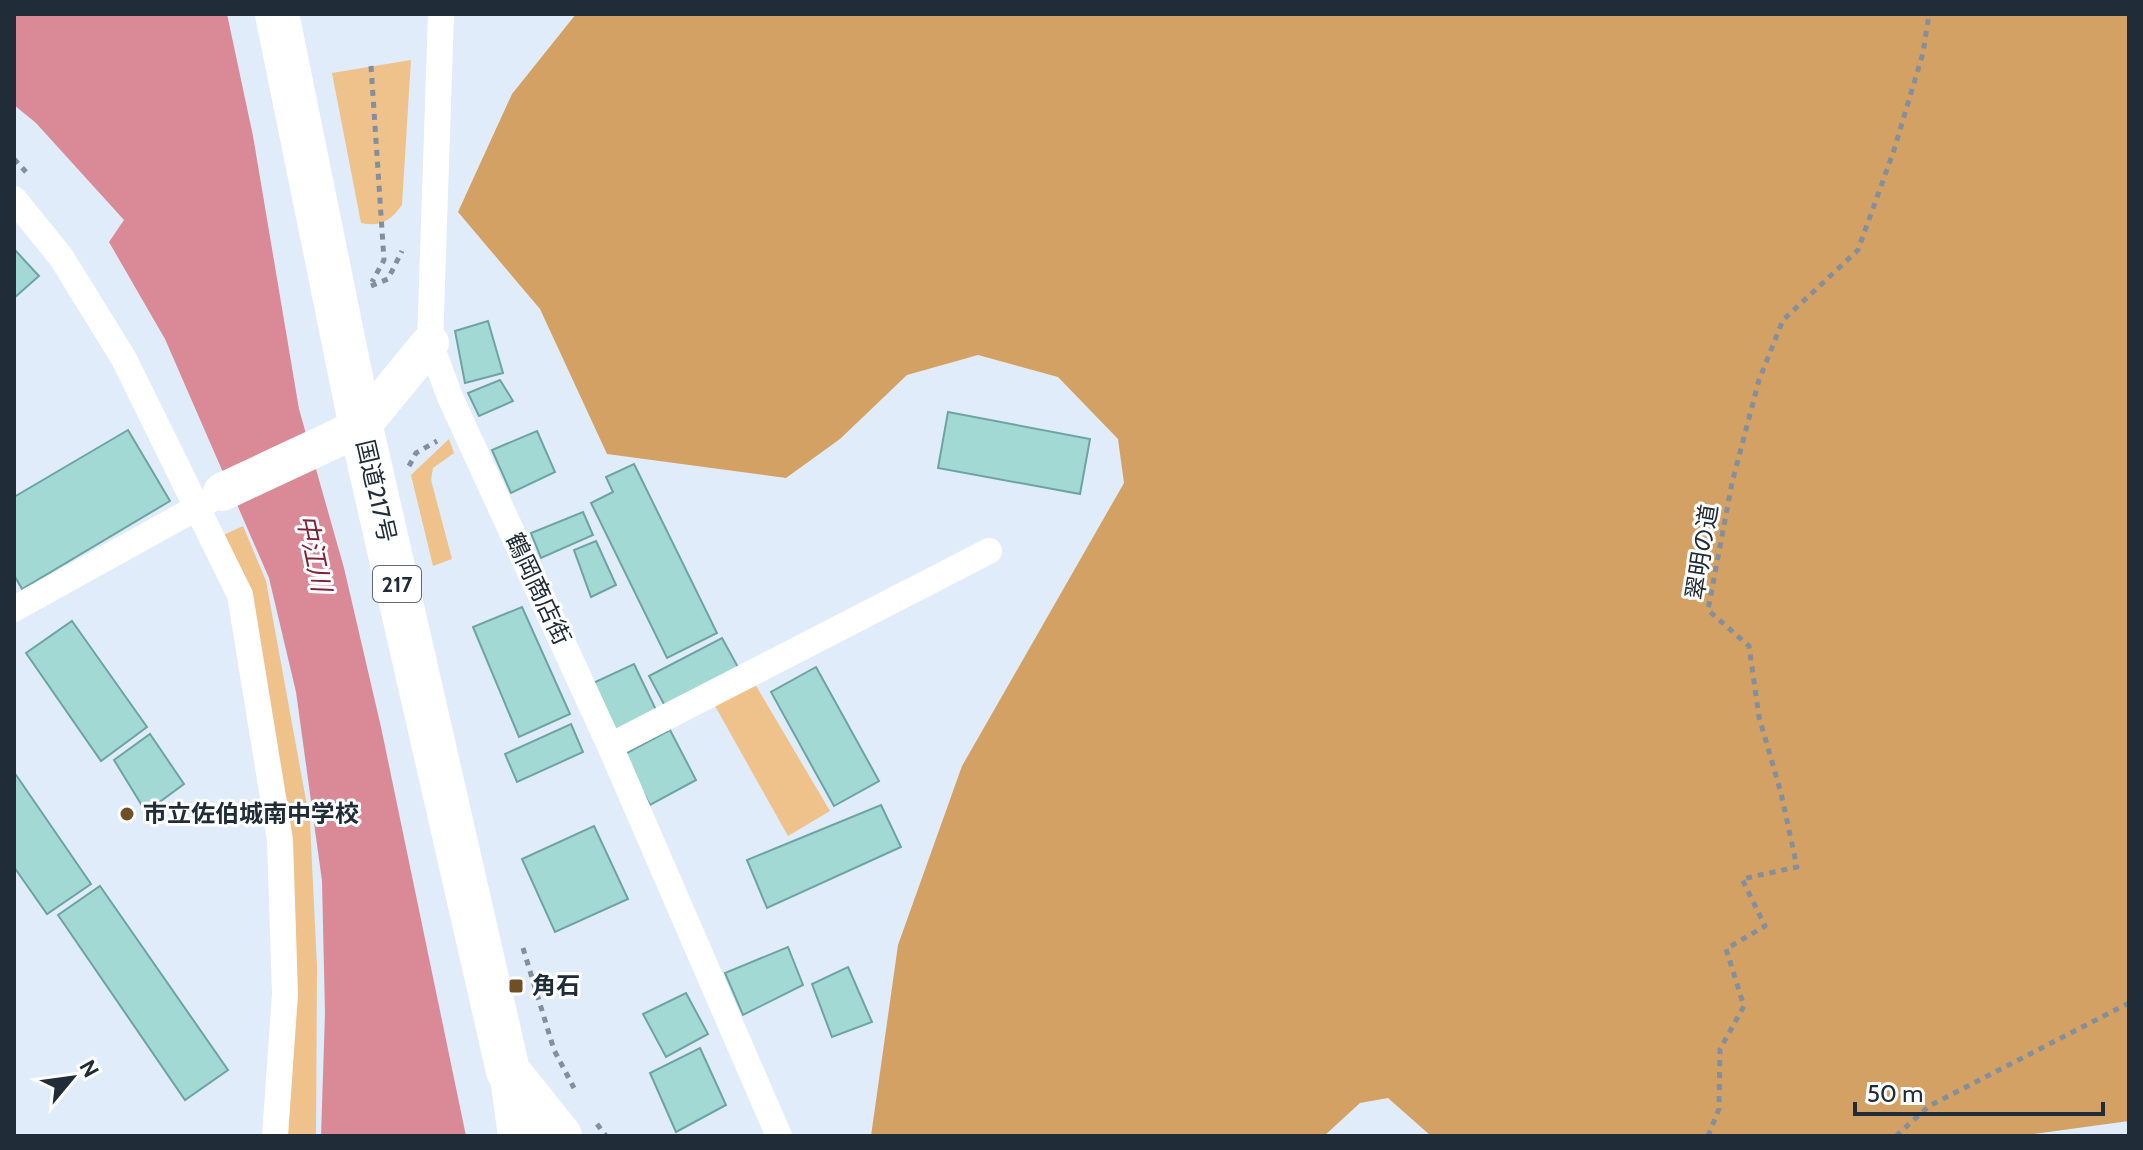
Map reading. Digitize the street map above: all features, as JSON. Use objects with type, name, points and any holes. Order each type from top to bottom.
[{"type":"highway","name":"国道217号","points":[[277,14],[361,427],[508,1071],[576,1126]]},
{"type":"street","name":"鶴岡商店街","points":[[441,14],[430,343],[450,397],[610,746],[779,1136]]},
{"type":"street","points":[[14,199],[61,257],[209,501],[240,595],[280,840],[285,994],[275,1136]]},
{"type":"street","points":[[14,609],[209,501],[361,427],[430,343]]},
{"type":"street","points":[[610,746],[989,551]]},
{"type":"street","points":[[508,1071],[517,1136]]},
{"type":"path","name":"翠明の道","points":[[1708,1136],[1719,1109],[1720,1049],[1744,1006],[1726,949],[1765,926],[1742,879],[1797,867],[1781,793],[1759,717],[1749,646],[1708,610],[1732,483],[1759,380],[1783,320],[1858,250],[1923,53],[1929,14]]},
{"type":"path","points":[[370,287],[384,260],[371,66]]},
{"type":"path","points":[[405,474],[416,453],[437,441]]},
{"type":"path","points":[[519,938],[554,1050],[576,1091]]},
{"type":"path","points":[[1896,1136],[1929,1106],[2129,1003]]},
{"type":"path","points":[[576,1126],[606,1136]]},
{"type":"shaded area","points":[[576,14],[2129,14],[2129,1121],[2019,1136],[1431,1136],[1388,1098],[1360,1103],[1324,1136],[871,1136],[898,945],[962,766],[1124,483],[1118,439],[1058,377],[978,355],[907,375],[840,439],[786,478],[607,454],[540,309],[458,212],[512,94]]},
{"type":"shaded area","points":[[411,60],[402,205],[384,222],[361,223],[332,73]]},
{"type":"shaded area","points":[[449,439],[454,453],[433,468],[431,480],[452,559],[433,566],[411,475]]},
{"type":"shaded area","points":[[243,526],[266,581],[310,822],[317,966],[316,1136],[285,1136],[293,998],[219,537]]},
{"type":"shaded area","points":[[755,684],[830,811],[788,836],[715,706]]},
{"type":"water","name":"中江川","points":[[14,14],[227,14],[253,136],[299,409],[344,568],[381,727],[466,1136],[321,1136],[325,1013],[322,881],[296,692],[269,578],[165,339],[109,242],[124,220],[36,123],[14,105]]},
{"type":"building","points":[[14,249],[39,276],[14,298]]},
{"type":"building","points":[[488,321],[503,373],[465,383],[455,331]]},
{"type":"building","points":[[500,380],[513,401],[479,416],[468,393]]},
{"type":"building","points":[[948,412],[1090,439],[1080,494],[938,468]]},
{"type":"building","points":[[128,430],[170,501],[22,589],[14,575],[14,497]]},
{"type":"building","points":[[537,431],[555,472],[511,493],[492,450]]},
{"type":"building","points":[[634,464],[717,633],[667,658],[591,503],[613,492],[606,477]]},
{"type":"building","points":[[583,512],[593,535],[541,558],[531,533]]},
{"type":"building","points":[[596,541],[616,585],[591,597],[574,550]]},
{"type":"building","points":[[522,607],[570,714],[519,737],[473,627]]},
{"type":"building","points":[[72,621],[147,727],[101,761],[26,653]]},
{"type":"building","points":[[722,638],[739,669],[666,708],[649,676]]},
{"type":"building","points":[[634,664],[657,712],[614,733],[591,684]]},
{"type":"building","points":[[816,667],[879,781],[834,806],[771,692]]},
{"type":"building","points":[[571,724],[583,752],[517,782],[505,754]]},
{"type":"building","points":[[670,730],[696,780],[650,805],[623,755]]},
{"type":"building","points":[[150,734],[184,784],[146,812],[114,760]]},
{"type":"building","points":[[14,772],[91,884],[47,914],[14,867]]},
{"type":"building","points":[[881,805],[901,847],[767,908],[747,860]]},
{"type":"building","points":[[594,826],[628,899],[555,932],[522,859]]},
{"type":"building","points":[[100,886],[228,1070],[185,1100],[58,915]]},
{"type":"building","points":[[788,947],[803,985],[743,1015],[725,973]]},
{"type":"building","points":[[848,967],[872,1022],[832,1037],[812,984]]},
{"type":"building","points":[[686,993],[708,1034],[666,1057],[643,1014]]},
{"type":"building","points":[[700,1048],[726,1105],[676,1132],[650,1073]]},
{"type":"place","name":"市立佐伯城南中学校","points":[[127,814]]},
{"type":"place","name":"角石","points":[[516,986]]}]
